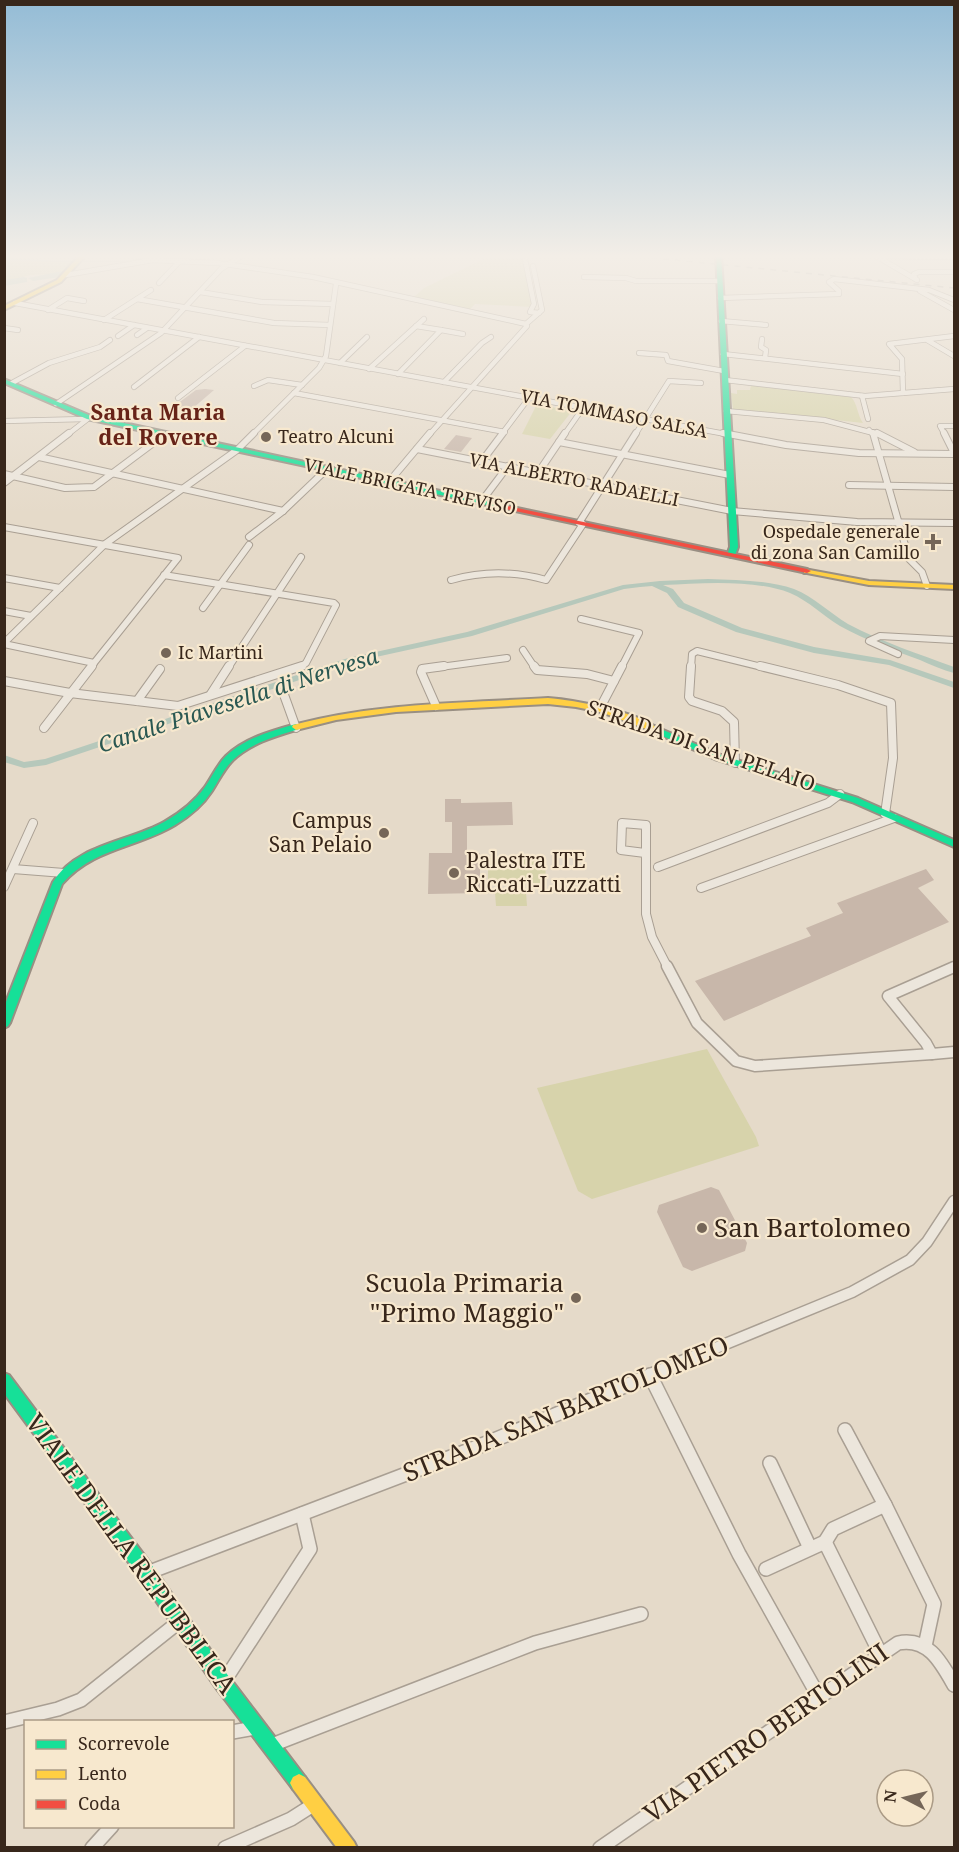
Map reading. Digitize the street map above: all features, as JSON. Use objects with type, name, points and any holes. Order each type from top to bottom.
[{"type":"street","points":[[8,382],[49,363],[100,347],[109,340]]},
{"type":"street","points":[[56,404],[149,340]]},
{"type":"street","points":[[134,387],[195,340]]},
{"type":"street","name":"VIA TOMMASO SALSA","points":[[217,340],[644,419],[728,441],[752,440],[822,450],[954,454]]},
{"type":"street","points":[[4,644],[105,544],[237,450],[325,360],[328,340]]},
{"type":"street","points":[[340,363],[364,340]]},
{"type":"street","points":[[369,369],[400,340]]},
{"type":"street","points":[[398,374],[431,340]]},
{"type":"street","points":[[444,382],[486,340]]},
{"type":"street","points":[[388,483],[470,387],[514,340]]},
{"type":"street","points":[[722,340],[733,551]]},
{"type":"street","points":[[762,340],[760,347],[766,350],[765,358]]},
{"type":"street","points":[[903,393],[902,358],[889,344],[916,340]]},
{"type":"street","points":[[929,340],[954,356]]},
{"type":"street","points":[[178,398],[245,346]]},
{"type":"street","points":[[639,353],[666,355],[668,361],[724,376],[862,396],[954,389]]},
{"type":"street","points":[[723,354],[903,374]]},
{"type":"street","points":[[254,386],[268,380],[302,385]]},
{"type":"street","points":[[451,580],[488,572],[530,575],[546,580],[602,486],[670,380],[701,383]]},
{"type":"street","name":"VIALE BRIGATA TREVISO","points":[[8,382],[89,418],[164,435],[481,502],[582,520],[714,552],[733,551],[850,580],[954,587]]},
{"type":"street","points":[[294,393],[505,432]]},
{"type":"street","points":[[862,396],[868,420]]},
{"type":"street","points":[[482,461],[529,398]]},
{"type":"street","points":[[538,472],[583,408]]},
{"type":"street","points":[[726,411],[806,419],[873,432],[915,453]]},
{"type":"street","points":[[4,422],[89,418]]},
{"type":"street","points":[[4,483],[89,418]]},
{"type":"street","points":[[954,426],[940,426],[954,454]]},
{"type":"street","points":[[873,432],[909,559],[922,572],[927,586]]},
{"type":"street","points":[[4,474],[78,489],[98,486],[164,435]]},
{"type":"street","points":[[947,439],[954,439]]},
{"type":"street","points":[[728,441],[752,440]]},
{"type":"street","points":[[559,442],[730,475]]},
{"type":"street","name":"VIA ALBERTO RADAELLI","points":[[417,449],[732,511],[791,518],[954,523]]},
{"type":"street","points":[[39,457],[282,511]]},
{"type":"street","points":[[481,502],[508,466]]},
{"type":"street","points":[[249,537],[327,470]]},
{"type":"street","points":[[849,485],[954,487]]},
{"type":"street","points":[[4,527],[178,558],[44,728]]},
{"type":"street","points":[[203,608],[249,545]]},
{"type":"street","points":[[210,695],[301,557]]},
{"type":"street","points":[[4,681],[70,693],[178,706],[301,667],[306,663],[336,605],[164,575]]},
{"type":"street","points":[[4,578],[60,588]]},
{"type":"street","points":[[4,611],[32,616]]},
{"type":"street","points":[[581,619],[639,633],[600,708]]},
{"type":"street","points":[[898,654],[872,638],[954,640]]},
{"type":"street","points":[[4,644],[94,663]]},
{"type":"street","points":[[523,650],[537,670],[587,674],[614,681]]},
{"type":"street","points":[[702,888],[890,816],[891,703],[838,684],[697,651],[692,654],[689,697],[692,701],[727,712],[732,717],[735,762]]},
{"type":"street","points":[[436,706],[421,672],[422,669],[507,658]]},
{"type":"street","points":[[137,701],[160,669]]},
{"type":"street","points":[[283,692],[296,728]]},
{"type":"street","name":"STRADA DI SAN PELAIO","points":[[64,873],[79,861],[178,819],[198,802],[229,757],[251,743],[296,728],[364,712],[436,706],[557,701],[600,708],[735,762],[840,794],[954,844]]},
{"type":"street","points":[[658,867],[828,803],[840,794]]},
{"type":"street","points":[[4,887],[33,823]]},
{"type":"street","points":[[645,853],[646,914],[652,937],[697,1023],[736,1061],[754,1066],[954,1052]]},
{"type":"street","points":[[4,1023],[54,893],[64,873],[13,869]]},
{"type":"street","points":[[932,1054],[926,1043],[888,996],[954,967]]},
{"type":"street","name":"STRADA SAN BARTOLOMEO","points":[[147,1573],[466,1451],[852,1292],[887,1275],[918,1252],[954,1201]]},
{"type":"street","points":[[650,1375],[734,1544],[819,1697]]},
{"type":"street","name":"VIALE DELLA REPUBBLICA","points":[[4,1380],[147,1573],[223,1683],[348,1848]]},
{"type":"street","points":[[845,1430],[934,1604],[925,1646],[936,1655],[954,1685]]},
{"type":"street","points":[[771,1462],[810,1548]]},
{"type":"street","points":[[766,1569],[825,1542],[833,1529],[885,1505]]},
{"type":"street","points":[[223,1683],[310,1549],[302,1514]]},
{"type":"street","points":[[825,1542],[881,1655]]},
{"type":"street","points":[[272,1745],[535,1643],[641,1614]]},
{"type":"street","points":[[4,1722],[58,1709],[81,1700],[180,1620]]},
{"type":"street","name":"VIA PIETRO BERTOLINI","points":[[600,1848],[902,1641],[925,1646]]},
{"type":"street","points":[[234,1732],[258,1727]]},
{"type":"street","points":[[225,1848],[291,1819],[315,1803]]},
{"type":"street","points":[[92,1848],[110,1828]]},
{"type":"shaded area","points":[[751,385],[851,397],[863,423],[733,409],[731,393],[737,394],[737,390],[750,390]]},
{"type":"shaded area","points":[[537,404],[572,411],[550,439],[522,434]]},
{"type":"shaded area","points":[[488,858],[545,858],[546,883],[488,883]]},
{"type":"shaded area","points":[[495,892],[526,892],[527,906],[496,906]]},
{"type":"shaded area","points":[[707,1049],[759,1146],[592,1199],[578,1191],[537,1088]]},
{"type":"building","points":[[196,390],[214,390],[185,415],[181,417],[165,413]]},
{"type":"building","points":[[456,435],[472,438],[461,452],[444,449]]},
{"type":"building","points":[[445,799],[461,799],[461,803],[512,802],[513,825],[467,826],[467,853],[480,853],[480,893],[428,894],[429,853],[452,853],[452,822],[445,822]]},
{"type":"building","points":[[926,869],[934,880],[918,888],[949,922],[724,1021],[695,981],[811,936],[806,928],[843,913],[837,903]]},
{"type":"building","name":"San Bartolomeo","points":[[711,1187],[719,1190],[747,1243],[745,1251],[692,1271],[683,1267],[657,1212],[659,1205]]},
{"type":"waterway","name":"Canale Piavesella di Nervesa","points":[[4,758],[24,765],[46,762],[351,660],[469,634],[623,587],[640,585],[732,582],[791,591],[812,602],[845,625],[954,670]]},
{"type":"waterway","name":"Canale Piavesella di Nervesa","points":[[655,585],[670,591],[681,605],[739,630],[814,650],[890,663],[954,685]]},
{"type":"traffic: fast","points":[[723,340],[734,547],[731,555]]},
{"type":"traffic: fast","points":[[4,381],[89,418],[501,506]]},
{"type":"traffic: fast","points":[[4,1023],[58,882],[68,871],[93,854],[171,823],[198,802],[224,765],[237,752],[261,738],[296,727]]},
{"type":"traffic: fast","points":[[654,729],[718,757],[855,800],[954,844]]},
{"type":"traffic: fast","points":[[4,1380],[147,1573],[223,1683],[299,1783]]},
{"type":"traffic: slow","points":[[807,571],[869,583],[954,587]]},
{"type":"traffic: slow","points":[[296,727],[336,717],[396,709],[548,701],[602,710],[654,729]]},
{"type":"traffic: slow","points":[[299,1783],[348,1848]]},
{"type":"traffic: jam","points":[[501,506],[807,571]]},
{"type":"place","name":"Teatro Alcuni","points":[[266,437]]},
{"type":"place","name":"Ospedale generale di zona San Camillo","points":[[933,542]]},
{"type":"place","name":"Ic Martini","points":[[166,653]]},
{"type":"place","name":"Campus San Pelaio","points":[[384,833]]},
{"type":"place","name":"Palestra ITE Riccati-Luzzatti","points":[[454,873]]},
{"type":"place","name":"San Bartolomeo","points":[[702,1228]]},
{"type":"place","name":"Scuola Primaria \"Primo Maggio\"","points":[[576,1298]]},
{"type":"district","name":"Santa Maria del Rovere","points":[[158,425]]}]
